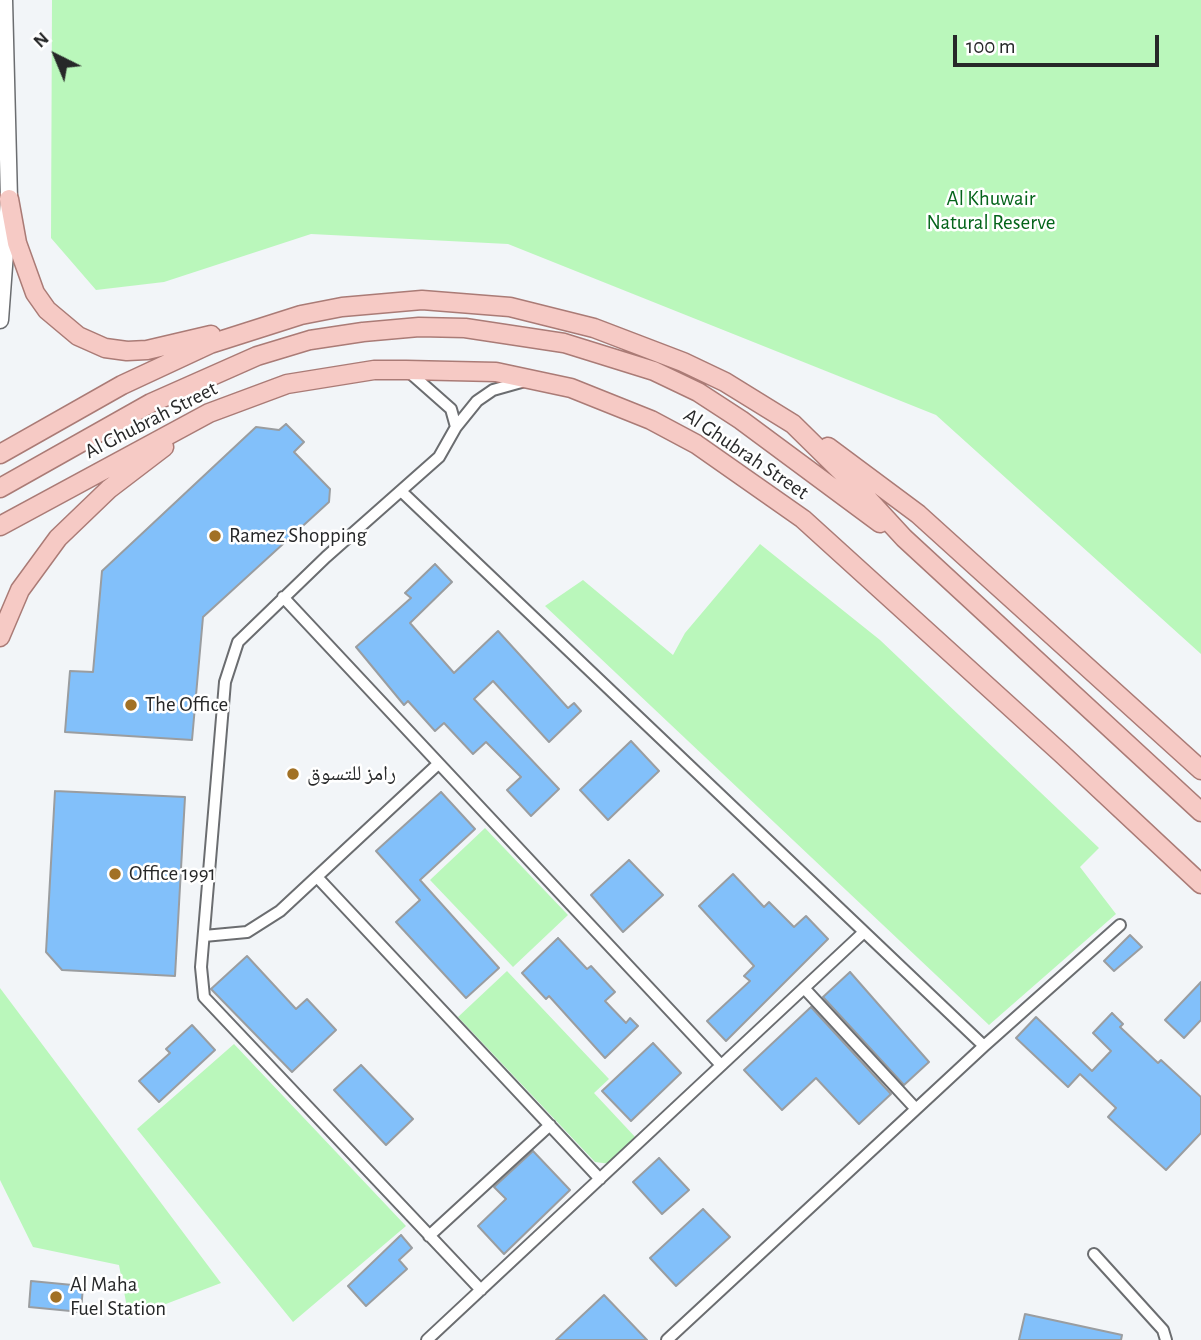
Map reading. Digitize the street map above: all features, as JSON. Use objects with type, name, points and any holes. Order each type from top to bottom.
[{"type":"main road","points":[[0,320],[9,199],[4,0]]},
{"type":"main road","points":[[9,199],[17,243],[35,293],[47,310],[78,337],[105,348],[147,350],[256,327]]},
{"type":"main road","name":"Al Ghubrah Street","points":[[0,454],[122,385],[209,344],[256,327],[342,307],[422,300],[510,307],[594,328],[652,349],[725,382],[793,425],[858,487],[904,538],[1201,812]]},
{"type":"main road","points":[[0,488],[151,403],[257,356],[310,340],[363,332],[419,327],[465,328],[564,342],[654,371],[698,392],[741,419],[859,509],[904,538]]},
{"type":"main road","name":"Al Ghubrah Street","points":[[0,526],[209,414],[256,393],[287,384],[374,370],[496,372],[534,379],[609,403],[696,444],[803,519],[1201,884]]},
{"type":"main road","points":[[0,637],[20,590],[58,538],[109,489],[209,414]]},
{"type":"main road","points":[[793,425],[837,453],[918,514],[1201,770]]},
{"type":"street","points":[[406,370],[451,409],[456,427]]},
{"type":"street","points":[[481,1290],[204,997],[201,982],[227,670],[239,642],[283,597],[439,457],[456,427],[484,395],[534,379]]},
{"type":"street","points":[[401,491],[984,1046]]},
{"type":"street","points":[[283,597],[437,765],[721,1065]]},
{"type":"street","points":[[204,936],[247,932],[279,911],[437,765]]},
{"type":"street","points":[[317,877],[600,1179]]},
{"type":"street","points":[[667,1340],[984,1046],[1120,925]]},
{"type":"street","points":[[428,1340],[864,932]]},
{"type":"street","points":[[804,988],[916,1110]]},
{"type":"street","points":[[429,1236],[550,1125]]},
{"type":"street","points":[[1094,1254],[1163,1330],[1166,1340]]},
{"type":"green space","name":"Al Khuwair Natural Reserve","points":[[52,0],[1201,0],[1201,654],[936,415],[508,244],[311,234],[164,282],[96,290],[51,238]]},
{"type":"green space","points":[[760,544],[880,640],[1099,848],[1080,867],[1116,914],[989,1025],[545,606],[583,580],[673,655],[685,633]]},
{"type":"green space","points":[[485,828],[568,915],[513,967],[430,880]]},
{"type":"green space","points":[[507,971],[609,1079],[594,1093],[637,1139],[611,1164],[595,1162],[458,1017]]},
{"type":"green space","points":[[0,988],[221,1283],[129,1318],[119,1265],[33,1247],[0,1180]]},
{"type":"green space","points":[[234,1044],[406,1226],[293,1322],[137,1129]]},
{"type":"building","name":"Ramez Shopping","points":[[286,424],[304,442],[294,452],[330,489],[329,502],[203,617],[192,740],[65,732],[70,671],[93,672],[102,571],[256,427],[279,430]]},
{"type":"building","points":[[435,564],[452,582],[410,623],[454,673],[498,631],[568,708],[574,703],[581,711],[549,742],[493,681],[474,699],[559,789],[531,816],[507,790],[521,777],[486,742],[473,754],[444,723],[435,731],[408,701],[404,705],[356,647],[411,598],[405,593]]},
{"type":"building","points":[[631,741],[659,771],[608,820],[580,790]]},
{"type":"building","name":"Office 1991","points":[[55,791],[185,797],[175,976],[62,970],[46,952]]},
{"type":"building","points":[[441,792],[475,829],[420,880],[499,968],[466,998],[396,922],[420,900],[376,851]]},
{"type":"building","points":[[629,860],[663,895],[623,932],[591,895]]},
{"type":"building","points":[[733,874],[764,907],[769,902],[794,927],[806,916],[828,939],[726,1041],[707,1021],[750,981],[744,976],[754,966],[699,906]]},
{"type":"building","points":[[1130,935],[1142,947],[1114,971],[1104,961]]},
{"type":"building","points":[[558,938],[587,969],[591,966],[615,992],[605,1001],[626,1023],[630,1018],[638,1026],[605,1058],[549,996],[546,999],[522,973]]},
{"type":"building","points":[[247,956],[296,1009],[307,999],[336,1030],[292,1072],[211,989]]},
{"type":"building","points":[[850,972],[929,1062],[904,1085],[823,997]]},
{"type":"building","points":[[1201,982],[1201,1020],[1184,1038],[1165,1020]]},
{"type":"building","points":[[811,1007],[891,1094],[859,1124],[816,1078],[782,1110],[744,1070]]},
{"type":"building","points":[[1112,1013],[1123,1024],[1120,1027],[1158,1063],[1161,1060],[1201,1097],[1201,1133],[1166,1170],[1108,1117],[1116,1108],[1080,1074],[1068,1087],[1016,1038],[1036,1017],[1092,1071],[1111,1051],[1093,1033]]},
{"type":"building","points":[[192,1025],[215,1050],[159,1102],[139,1081],[170,1053],[166,1049]]},
{"type":"building","points":[[653,1043],[681,1073],[631,1121],[602,1091]]},
{"type":"building","points":[[361,1065],[413,1119],[386,1145],[334,1090]]},
{"type":"building","points":[[533,1151],[570,1190],[504,1254],[478,1226],[506,1199],[494,1187]]},
{"type":"building","points":[[659,1158],[689,1190],[662,1214],[633,1182]]},
{"type":"building","points":[[703,1209],[730,1237],[676,1286],[650,1258]]},
{"type":"building","points":[[401,1235],[412,1248],[399,1260],[407,1269],[366,1306],[348,1286]]},
{"type":"building","name":"Al Maha Fuel Station","points":[[31,1281],[83,1286],[81,1312],[29,1307]]},
{"type":"building","points":[[604,1295],[647,1340],[556,1340]]},
{"type":"building","points":[[1025,1314],[1122,1335],[1121,1340],[1019,1340]]},
{"type":"place","name":"Ramez Shopping","points":[[215,536]]},
{"type":"place","name":"The Office","points":[[131,705]]},
{"type":"place","name":"رامز للتسوق","points":[[293,774]]},
{"type":"place","name":"Office 1991","points":[[115,874]]},
{"type":"place","name":"Al Maha Fuel Station","points":[[56,1297]]}]
